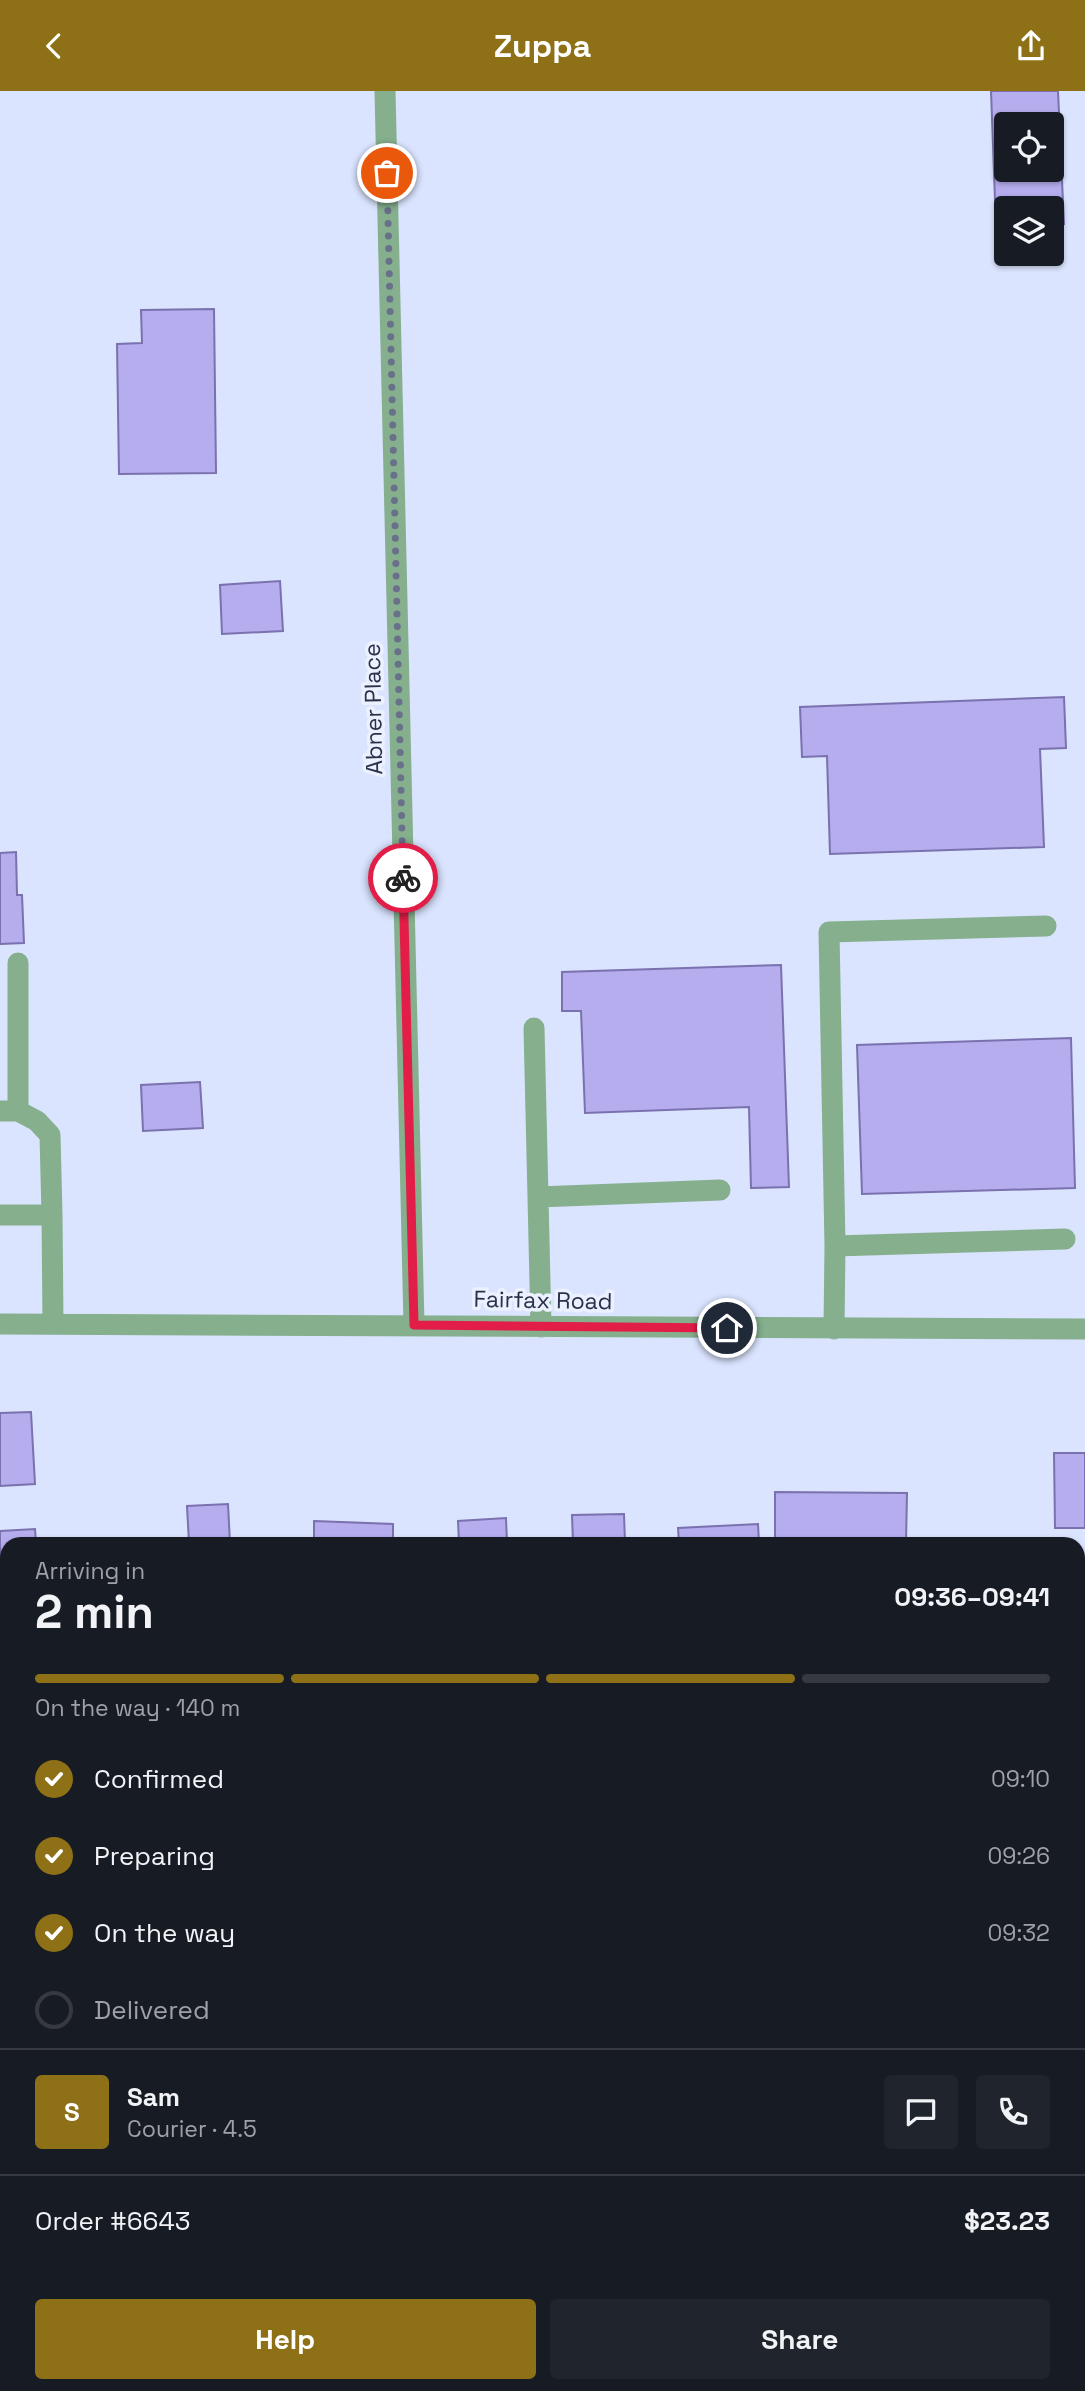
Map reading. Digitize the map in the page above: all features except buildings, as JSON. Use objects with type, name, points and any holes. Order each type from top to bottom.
[{"type":"street","name":"Abner Place","points":[[385,91],[414,1325]]},
{"type":"street","points":[[834,1329],[829,932],[1046,926]]},
{"type":"street","points":[[18,963],[9,1111],[37,1121],[50,1135],[53,1324]]},
{"type":"street","points":[[534,1028],[541,1327]]},
{"type":"street","points":[[538,1197],[720,1190]]},
{"type":"street","points":[[0,1215],[52,1215]]},
{"type":"street","points":[[835,1246],[1065,1240]]},
{"type":"street","name":"Fairfax Road","points":[[0,1324],[1085,1329]]},
{"type":"way so far","points":[[387,173],[403,878]]},
{"type":"route","points":[[403,878],[414,1325],[727,1328]]}]
